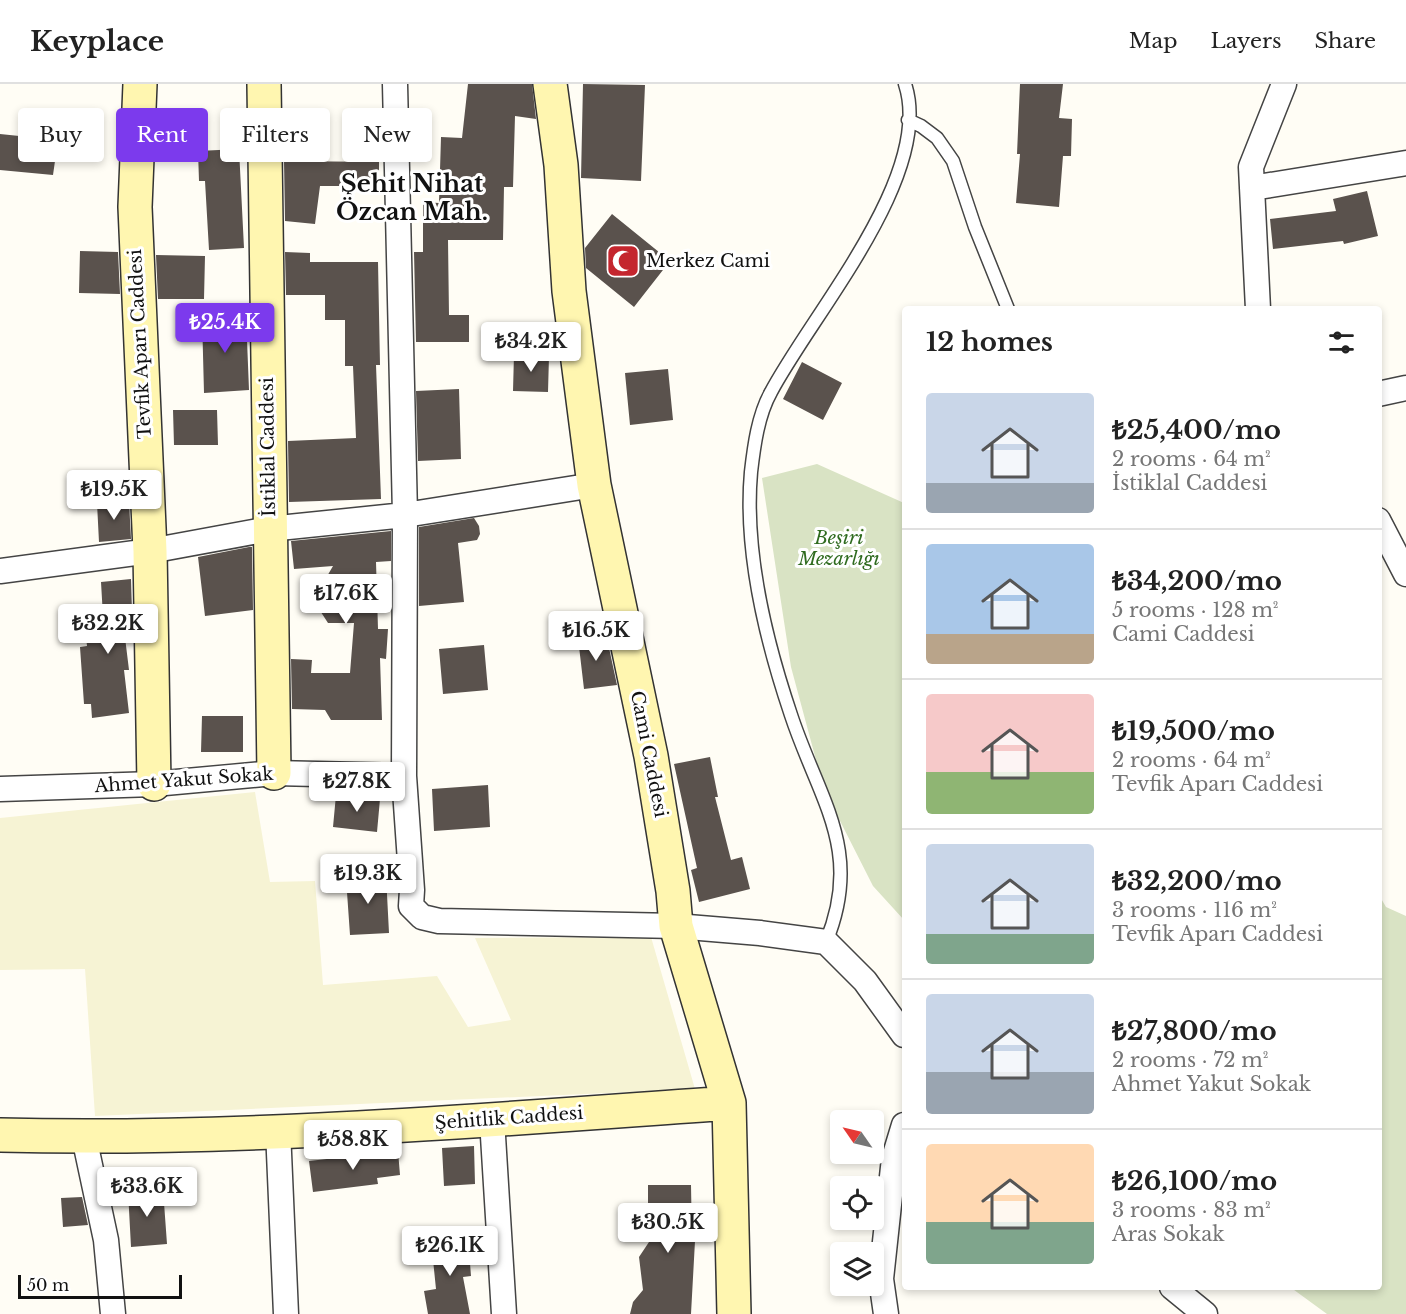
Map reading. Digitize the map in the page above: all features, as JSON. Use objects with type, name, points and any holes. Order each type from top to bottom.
[{"type":"street","name":"Tevfik Aparı Caddesi","points":[[140,84],[135,207],[150,551],[154,784]]},
{"type":"street","name":"İstiklal Caddesi","points":[[264,84],[274,773]]},
{"type":"street","points":[[395,84],[405,515],[404,776],[411,906],[422,917],[439,921],[676,926],[760,933],[826,942],[865,981],[902,1032]]},
{"type":"street","name":"Cami Caddesi","points":[[550,84],[561,165],[568,291],[594,485],[651,756],[674,891],[676,926],[729,1103],[734,1314]]},
{"type":"street","points":[[1258,306],[1251,167],[1284,84]]},
{"type":"street","points":[[1252,188],[1406,164]]},
{"type":"street","points":[[1382,393],[1406,388]]},
{"type":"street","points":[[0,571],[150,551],[269,529],[405,515],[594,485]]},
{"type":"street","points":[[1382,528],[1406,574]]},
{"type":"street","name":"Ahmet Yakut Sokak","points":[[0,789],[154,784],[274,773],[404,776]]},
{"type":"street","name":"Şehitlik Caddesi","points":[[0,1135],[84,1137],[278,1130],[492,1120],[729,1103]]},
{"type":"street","points":[[492,1120],[504,1314]]},
{"type":"street","points":[[278,1130],[286,1314]]},
{"type":"street","points":[[886,1314],[881,1279],[894,1158],[902,1132]]},
{"type":"street","points":[[84,1137],[106,1240],[113,1314]]},
{"type":"street","points":[[1176,1290],[1205,1314]]},
{"type":"lane","points":[[826,942],[833,926],[841,892],[842,857],[839,840],[801,742],[773,659],[753,556],[750,496],[752,472],[755,447],[770,394],[889,198],[901,164],[908,120],[908,94],[905,84]]},
{"type":"lane","points":[[908,120],[937,138],[953,161],[975,227],[1007,306]]},
{"type":"shaded area","points":[[255,792],[270,882],[315,881],[323,985],[437,976],[468,1027],[511,1020],[475,938],[651,937],[695,1089],[95,1116],[85,969],[0,970],[0,818]]},
{"type":"green space","name":"Beşiri Mezarlığı","points":[[817,464],[902,502],[902,918],[873,886],[836,813],[816,760],[791,667],[762,478]]},
{"type":"green space","points":[[1382,900],[1386,907],[1406,916],[1406,1314],[1327,1314],[1294,1290],[1382,1290]]},
{"type":"building","points":[[468,84],[532,84],[536,119],[515,116],[513,187],[504,187],[503,240],[448,240],[449,315],[469,315],[469,342],[416,342],[414,252],[423,252],[423,202],[439,203],[441,137],[462,138]]},
{"type":"building","points":[[583,84],[645,85],[641,181],[581,178]]},
{"type":"building","points":[[1020,84],[1063,84],[1059,118],[1072,119],[1071,156],[1063,156],[1059,207],[1016,203],[1020,154],[1017,154]]},
{"type":"building","points":[[0,134],[18,136],[18,162],[55,162],[53,175],[0,170]]},
{"type":"building","points":[[220,150],[220,162],[240,162],[244,248],[209,250],[205,181],[199,181],[198,162],[208,162],[208,151]]},
{"type":"building","points":[[284,162],[379,162],[379,186],[320,186],[315,224],[285,221]]},
{"type":"building","points":[[1367,191],[1378,236],[1344,244],[1343,241],[1273,249],[1270,219],[1336,211],[1333,199]]},
{"type":"building","name":"Merkez Cami","points":[[612,214],[670,261],[634,307],[586,268],[585,248]]},
{"type":"building","points":[[80,251],[118,252],[120,294],[79,293]]},
{"type":"building","points":[[285,252],[310,253],[310,262],[378,262],[380,365],[376,365],[381,499],[289,502],[288,441],[356,438],[353,366],[345,366],[345,320],[325,320],[325,295],[286,295]]},
{"type":"building","points":[[156,255],[205,256],[204,299],[158,299]]},
{"type":"building","points":[[246,315],[249,390],[204,393],[202,316]]},
{"type":"building","points":[[514,354],[549,356],[548,392],[513,391]]},
{"type":"building","points":[[802,362],[842,383],[823,420],[783,399]]},
{"type":"building","points":[[668,369],[673,420],[630,425],[625,373]]},
{"type":"building","points":[[459,389],[461,459],[418,461],[416,391]]},
{"type":"building","points":[[173,410],[217,410],[218,445],[174,445]]},
{"type":"building","points":[[129,501],[131,539],[99,542],[97,503]]},
{"type":"building","points":[[474,518],[479,526],[480,534],[477,540],[458,543],[464,602],[419,606],[419,527]]},
{"type":"building","points":[[391,531],[391,561],[376,562],[378,629],[388,629],[386,659],[380,658],[382,720],[331,720],[325,710],[292,709],[291,659],[312,660],[311,673],[350,673],[354,623],[328,623],[317,606],[315,597],[333,566],[294,569],[291,541]]},
{"type":"building","points":[[252,547],[253,610],[205,616],[198,557]]},
{"type":"building","points":[[131,579],[132,612],[122,613],[129,670],[124,670],[129,713],[92,718],[91,704],[84,704],[80,647],[87,646],[86,636],[104,634],[101,582]]},
{"type":"building","points":[[606,634],[617,685],[584,689],[578,638]]},
{"type":"building","points":[[484,645],[488,690],[443,694],[439,649]]},
{"type":"building","points":[[202,716],[243,716],[243,752],[201,752]]},
{"type":"building","points":[[710,757],[718,797],[715,797],[731,860],[742,857],[750,889],[699,902],[691,870],[697,868],[674,764]]},
{"type":"building","points":[[488,785],[490,827],[434,831],[432,789]]},
{"type":"building","points":[[336,795],[380,799],[377,832],[333,827]]},
{"type":"building","points":[[386,875],[389,933],[350,935],[346,878]]},
{"type":"building","points":[[474,1146],[475,1184],[444,1186],[442,1148]]},
{"type":"building","points":[[398,1151],[400,1175],[377,1178],[378,1184],[313,1192],[309,1161]]},
{"type":"building","points":[[648,1185],[691,1185],[692,1241],[695,1241],[691,1314],[630,1314],[633,1302],[643,1290],[639,1257],[665,1218],[648,1219]]},
{"type":"building","points":[[163,1189],[167,1244],[131,1247],[128,1191]]},
{"type":"building","points":[[82,1197],[88,1225],[63,1227],[61,1198]]},
{"type":"building","points":[[468,1237],[471,1276],[463,1277],[470,1314],[428,1314],[424,1291],[436,1289],[431,1240]]},
{"type":"place","name":"Merkez Cami","points":[[623,261]]},
{"type":"district","name":"Şehit Nihat Özcan Mah.","points":[[412,197]]}]
